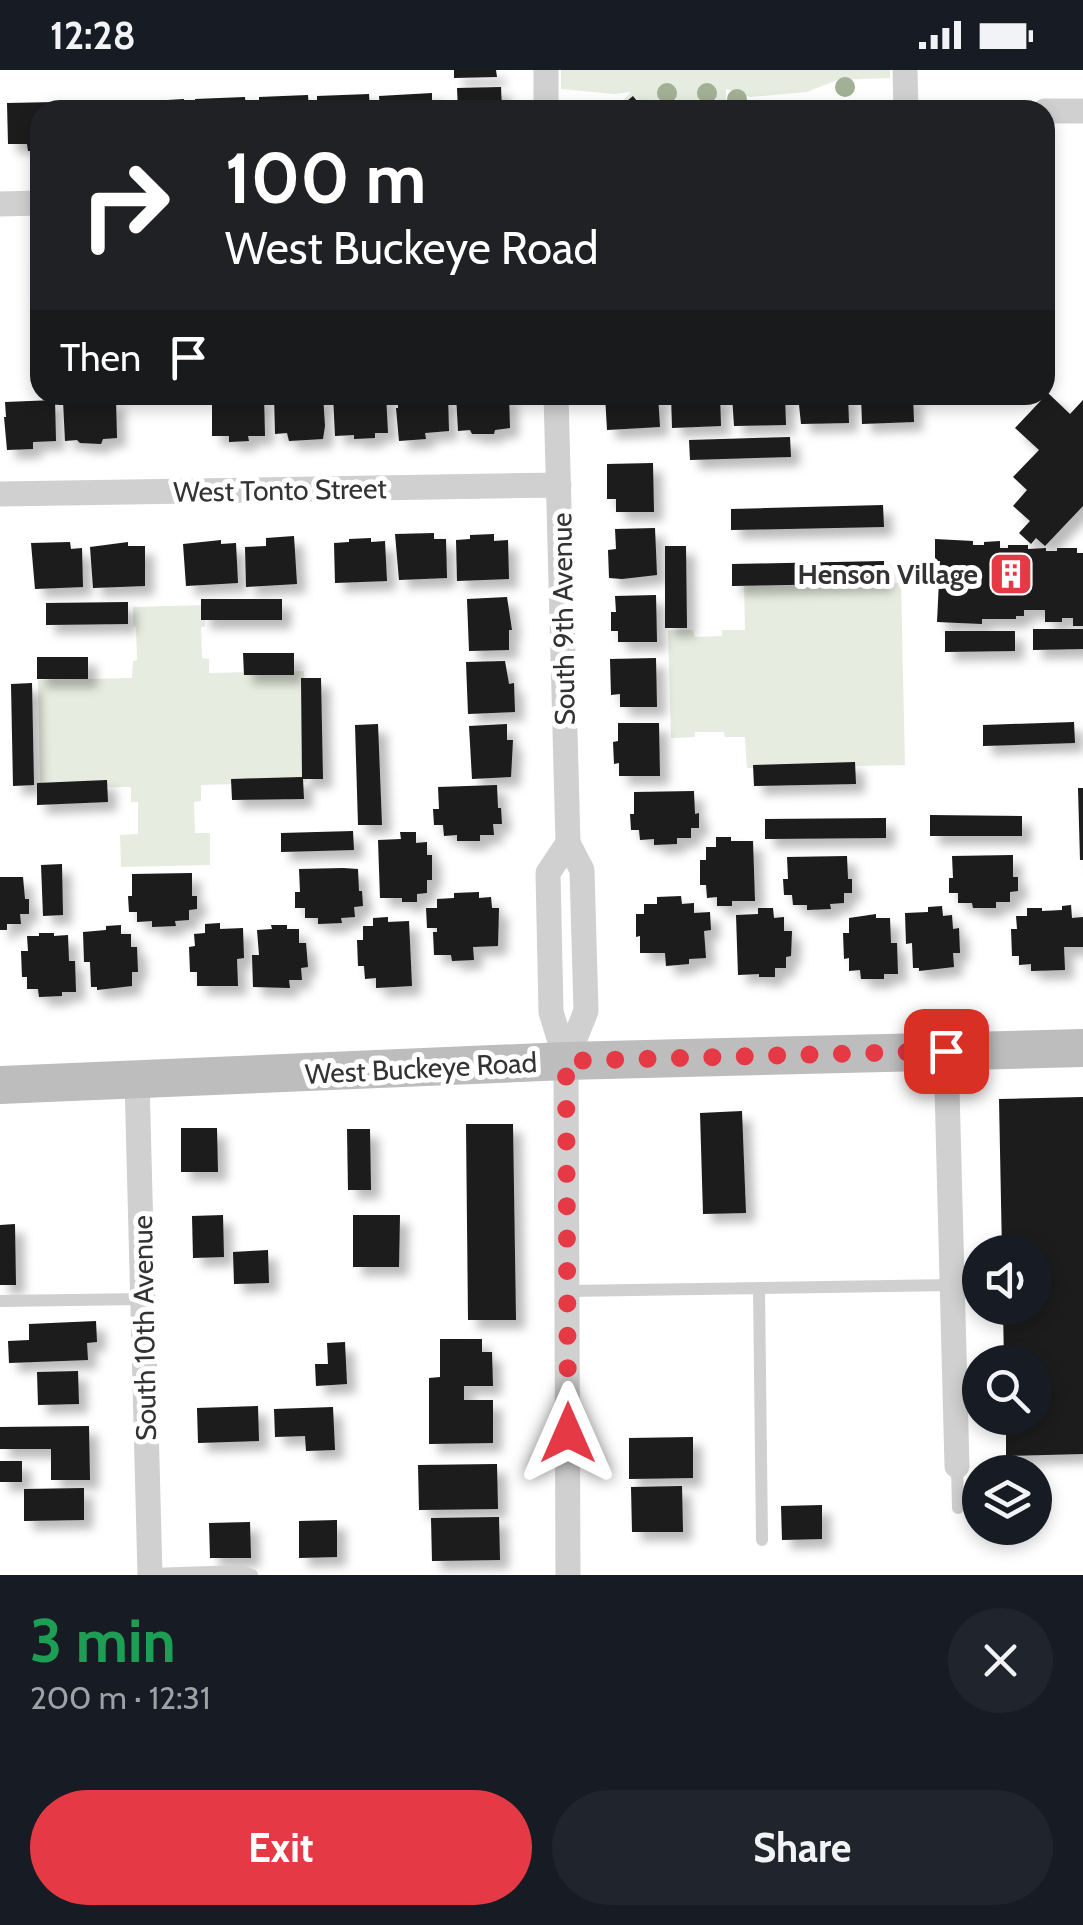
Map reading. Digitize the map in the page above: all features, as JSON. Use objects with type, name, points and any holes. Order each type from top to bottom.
[{"type":"main road","name":"West Buckeye Road","points":[[0,1085],[566,1061],[1083,1048]]},
{"type":"street","points":[[546,70],[546,100]]},
{"type":"street","points":[[905,70],[906,100]]},
{"type":"street","points":[[1055,111],[1083,111]]},
{"type":"street","points":[[0,204],[30,203]]},
{"type":"street","name":"South 9th Avenue","points":[[556,405],[568,843],[548,872],[551,1012],[566,1061],[568,1575]]},
{"type":"street","name":"West Tonto Street","points":[[0,494],[560,485]]},
{"type":"street","points":[[946,1051],[956,1466]]},
{"type":"street","name":"South 10th Avenue","points":[[137,1081],[150,1574]]},
{"type":"lane","points":[[567,1290],[953,1285]]},
{"type":"lane","points":[[760,1288],[762,1540]]},
{"type":"lane","points":[[0,1300],[143,1299]]},
{"type":"lane","points":[[956,1466],[958,1508]]},
{"type":"lane","points":[[150,1574],[242,1571],[252,1575]]},
{"type":"shaded area","points":[[561,70],[890,70],[890,78],[837,80],[807,92],[750,97],[726,89],[726,100],[623,100],[631,92],[561,89]]},
{"type":"shaded area","points":[[901,583],[905,765],[747,768],[745,737],[695,732],[695,737],[671,738],[668,630],[693,630],[695,637],[722,636],[722,630],[745,630],[744,586]]},
{"type":"shaded area","points":[[205,605],[202,658],[209,659],[209,673],[304,671],[307,782],[201,785],[201,801],[194,802],[195,833],[210,833],[210,865],[121,867],[120,835],[138,834],[138,802],[131,802],[131,787],[40,788],[38,680],[132,678],[133,661],[137,660],[133,607]]},
{"type":"building","points":[[454,70],[496,70],[497,77],[454,78]]},
{"type":"building","points":[[501,87],[502,100],[458,100],[457,88]]},
{"type":"building","points":[[432,93],[432,100],[379,100],[379,96]]},
{"type":"building","points":[[369,94],[369,100],[317,100],[317,96]]},
{"type":"building","points":[[308,95],[308,100],[259,100]]},
{"type":"building","points":[[245,97],[245,100],[195,100]]},
{"type":"building","points":[[7,103],[30,103],[30,151],[27,144],[8,144]]},
{"type":"building","points":[[1055,400],[1070,414],[1083,400],[1083,506],[1045,546],[1036,538],[1031,544],[1019,533],[1030,521],[1013,506],[1027,490],[1013,477],[1039,450],[1015,428],[1037,405],[1055,405]]},
{"type":"building","points":[[5,402],[55,405],[56,441],[33,442],[33,449],[7,450]]},
{"type":"building","points":[[63,405],[116,405],[117,438],[103,439],[101,444],[65,441]]},
{"type":"building","points":[[212,405],[264,405],[265,436],[229,442],[229,436],[212,436]]},
{"type":"building","points":[[274,405],[324,405],[323,439],[289,441],[287,433],[275,434]]},
{"type":"building","points":[[333,405],[387,405],[388,433],[375,433],[375,438],[335,436]]},
{"type":"building","points":[[448,405],[449,431],[425,433],[426,439],[399,441],[398,408]]},
{"type":"building","points":[[457,405],[509,405],[510,428],[495,430],[494,434],[458,431]]},
{"type":"building","points":[[606,405],[659,405],[660,427],[607,430]]},
{"type":"building","points":[[671,405],[720,405],[721,426],[672,428]]},
{"type":"building","points":[[733,405],[785,405],[786,425],[734,426]]},
{"type":"building","points":[[799,405],[848,405],[849,423],[801,424]]},
{"type":"building","points":[[861,405],[913,405],[914,422],[862,424]]},
{"type":"building","points":[[790,437],[791,457],[690,460],[689,440]]},
{"type":"building","points":[[653,463],[654,512],[616,512],[616,499],[607,499],[607,464]]},
{"type":"building","points":[[883,505],[884,527],[731,530],[731,509]]},
{"type":"building","points":[[655,528],[657,575],[609,578],[608,550],[616,549],[615,529]]},
{"type":"building","points":[[434,533],[434,539],[446,539],[447,578],[399,580],[395,534]]},
{"type":"building","points":[[494,534],[494,541],[508,540],[509,579],[457,581],[456,540]]},
{"type":"building","points":[[294,536],[297,584],[246,587],[245,547],[266,546],[266,538]]},
{"type":"building","points":[[371,538],[371,542],[385,541],[387,581],[335,583],[334,543]]},
{"type":"building","name":"Henson Village","points":[[935,539],[973,541],[973,545],[1000,541],[1000,548],[1028,545],[1028,549],[1046,551],[1077,548],[1077,553],[1083,553],[1083,626],[1073,626],[1073,618],[1045,622],[1045,610],[1024,610],[1024,616],[1016,619],[982,619],[982,624],[937,622],[940,561],[935,561]]},
{"type":"building","points":[[221,540],[221,544],[236,543],[238,583],[186,586],[183,544]]},
{"type":"building","points":[[70,542],[71,549],[82,548],[83,587],[35,589],[31,543]]},
{"type":"building","points":[[128,542],[128,546],[145,546],[145,586],[93,588],[90,547]]},
{"type":"building","points":[[665,546],[686,546],[687,628],[665,628]]},
{"type":"building","points":[[884,561],[884,583],[732,586],[732,564]]},
{"type":"building","points":[[656,595],[657,642],[618,642],[618,631],[611,631],[615,596]]},
{"type":"building","points":[[507,597],[512,630],[509,650],[469,651],[467,599]]},
{"type":"building","points":[[201,599],[282,599],[282,620],[201,620]]},
{"type":"building","points":[[128,602],[128,624],[46,625],[46,603]]},
{"type":"building","points":[[1033,629],[1083,629],[1083,649],[1033,650]]},
{"type":"building","points":[[945,631],[1015,631],[1015,651],[945,652]]},
{"type":"building","points":[[243,653],[294,653],[294,675],[244,675]]},
{"type":"building","points":[[37,657],[88,657],[88,679],[37,679]]},
{"type":"building","points":[[656,658],[657,707],[620,707],[620,694],[611,695],[610,659]]},
{"type":"building","points":[[505,661],[509,684],[514,683],[515,712],[468,714],[466,662]]},
{"type":"building","points":[[301,678],[321,678],[323,779],[303,779],[304,799],[232,800],[231,779],[302,777]]},
{"type":"building","points":[[32,683],[34,785],[13,786],[11,684]]},
{"type":"building","points":[[1074,722],[1075,743],[983,746],[983,725]]},
{"type":"building","points":[[618,723],[659,723],[660,776],[619,776],[613,742],[618,741]]},
{"type":"building","points":[[378,724],[382,825],[358,825],[355,725]]},
{"type":"building","points":[[507,724],[507,740],[513,740],[511,777],[472,779],[469,726]]},
{"type":"building","points":[[855,762],[856,784],[754,786],[753,765]]},
{"type":"building","points":[[107,780],[108,802],[37,805],[37,783]]},
{"type":"building","points":[[497,785],[502,824],[493,824],[494,835],[480,835],[480,841],[457,841],[457,835],[444,836],[443,825],[434,825],[433,809],[439,809],[438,787]]},
{"type":"building","points":[[1078,788],[1083,788],[1083,860],[1080,860]]},
{"type":"building","points":[[694,791],[699,828],[691,828],[691,838],[677,838],[677,844],[654,845],[654,839],[640,840],[639,830],[631,830],[634,792]]},
{"type":"building","points":[[930,815],[1022,816],[1022,836],[930,836]]},
{"type":"building","points":[[886,818],[886,838],[765,839],[765,819]]},
{"type":"building","points":[[353,831],[354,850],[281,852],[281,833]]},
{"type":"building","points":[[400,832],[416,832],[416,843],[427,842],[427,855],[432,855],[432,880],[427,880],[427,893],[417,894],[417,902],[380,898],[378,840],[401,839]]},
{"type":"building","points":[[716,837],[753,841],[755,901],[732,901],[732,906],[717,906],[717,897],[707,898],[706,885],[700,885],[700,860],[706,860],[706,847],[716,847]]},
{"type":"building","points":[[1013,855],[1013,877],[1018,877],[1018,891],[1010,892],[1010,902],[996,902],[996,908],[973,908],[972,903],[958,903],[958,893],[949,893],[952,856]]},
{"type":"building","points":[[847,856],[852,893],[844,893],[844,903],[830,904],[831,909],[807,910],[807,905],[793,905],[792,895],[784,895],[787,857]]},
{"type":"building","points":[[62,864],[63,915],[43,916],[41,865]]},
{"type":"building","points":[[299,869],[358,869],[363,906],[354,907],[355,917],[341,918],[342,923],[318,924],[318,918],[305,918],[305,908],[295,908],[295,892],[300,892]]},
{"type":"building","points":[[192,873],[192,896],[197,896],[197,909],[189,910],[189,920],[175,921],[176,926],[152,927],[152,921],[137,922],[137,912],[129,912],[132,874]]},
{"type":"building","points":[[0,877],[23,877],[25,899],[29,899],[29,914],[20,914],[21,924],[7,924],[7,930],[0,930]]},
{"type":"building","points":[[479,892],[479,898],[491,897],[492,908],[499,908],[498,946],[473,947],[474,960],[452,961],[451,955],[434,955],[433,932],[437,928],[427,928],[426,908],[437,908],[437,899],[454,898],[454,893]]},
{"type":"building","points":[[681,896],[682,904],[694,903],[694,913],[710,912],[711,930],[704,931],[706,958],[666,966],[665,953],[640,953],[636,914],[644,914],[644,904],[657,904],[657,897]]},
{"type":"building","points":[[1071,905],[1072,918],[1083,917],[1083,947],[1064,947],[1065,970],[1031,971],[1031,964],[1019,965],[1019,956],[1012,956],[1011,929],[1017,929],[1016,916],[1027,916],[1027,908],[1062,910],[1062,906]]},
{"type":"building","points":[[942,906],[943,916],[952,915],[953,929],[959,928],[960,953],[953,953],[954,967],[919,971],[913,968],[912,943],[906,944],[905,913],[928,912],[928,907]]},
{"type":"building","points":[[758,908],[773,908],[774,918],[784,917],[784,931],[792,931],[791,956],[786,957],[786,968],[775,968],[775,977],[738,975],[736,915],[758,914]]},
{"type":"building","points":[[876,914],[876,918],[890,918],[891,943],[897,943],[898,974],[884,974],[884,979],[861,979],[860,970],[849,971],[849,958],[844,959],[843,933],[849,933],[849,918]]},
{"type":"building","points":[[388,917],[388,922],[409,921],[412,986],[376,988],[376,978],[365,979],[364,966],[358,966],[357,940],[363,940],[363,926],[373,926],[373,918]]},
{"type":"building","points":[[220,923],[220,929],[243,928],[244,958],[237,959],[238,986],[197,986],[197,972],[190,972],[189,947],[195,946],[194,934],[205,933],[205,924]]},
{"type":"building","points":[[121,925],[121,934],[131,934],[131,947],[137,947],[138,972],[132,972],[132,986],[97,990],[91,987],[90,962],[84,962],[83,932]]},
{"type":"building","points":[[271,925],[299,929],[299,943],[306,943],[308,967],[301,968],[302,980],[289,980],[290,988],[253,987],[252,955],[259,955],[257,930],[272,929]]},
{"type":"building","points":[[68,935],[69,961],[75,961],[76,992],[39,997],[38,989],[27,989],[27,977],[22,977],[21,951],[28,951],[27,936]]},
{"type":"building","points":[[1083,1097],[1083,1454],[1006,1455],[1006,1435],[1052,1435],[1052,1345],[1004,1345],[1003,1325],[1052,1325],[1052,1235],[1002,1235],[999,1099]]},
{"type":"building","points":[[742,1111],[746,1213],[703,1214],[700,1113]]},
{"type":"building","points":[[466,1124],[513,1124],[516,1320],[468,1320]]},
{"type":"building","points":[[181,1128],[217,1128],[218,1172],[181,1172]]},
{"type":"building","points":[[347,1129],[370,1129],[371,1190],[348,1190]]},
{"type":"building","points":[[223,1215],[224,1257],[193,1258],[192,1216]]},
{"type":"building","points":[[353,1215],[400,1215],[399,1267],[353,1267]]},
{"type":"building","points":[[15,1224],[16,1285],[0,1285],[0,1225]]},
{"type":"building","points":[[268,1250],[269,1283],[234,1284],[233,1252]]},
{"type":"building","points":[[96,1321],[97,1342],[87,1343],[88,1360],[9,1363],[8,1341],[29,1340],[29,1324]]},
{"type":"building","points":[[440,1339],[482,1339],[482,1352],[492,1352],[493,1386],[464,1386],[464,1400],[493,1400],[493,1443],[429,1444],[429,1378],[440,1377]]},
{"type":"building","points":[[345,1342],[347,1384],[316,1386],[315,1364],[328,1364],[327,1343]]},
{"type":"building","points":[[78,1371],[79,1404],[38,1405],[37,1372]]},
{"type":"building","points":[[258,1406],[259,1441],[198,1443],[197,1408]]},
{"type":"building","points":[[333,1407],[335,1450],[306,1451],[305,1436],[275,1437],[274,1409]]},
{"type":"building","points":[[89,1426],[90,1480],[51,1480],[51,1449],[0,1449],[0,1427]]},
{"type":"building","points":[[693,1437],[693,1478],[629,1479],[629,1438]]},
{"type":"building","points":[[0,1461],[22,1461],[22,1482],[0,1482]]},
{"type":"building","points":[[497,1464],[498,1509],[419,1510],[418,1465]]},
{"type":"building","points":[[682,1486],[683,1532],[632,1532],[631,1487]]},
{"type":"building","points":[[84,1488],[84,1520],[24,1521],[24,1489]]},
{"type":"building","points":[[822,1505],[822,1539],[782,1540],[781,1506]]},
{"type":"building","points":[[499,1517],[500,1560],[432,1561],[431,1518]]},
{"type":"building","points":[[337,1520],[337,1557],[299,1558],[299,1521]]},
{"type":"building","points":[[250,1522],[251,1558],[210,1558],[209,1523]]},
{"type":"place","name":"Henson Village","points":[[1011,574]]},
{"type":"route","points":[[568,1433],[566,1061],[946,1051]]}]
